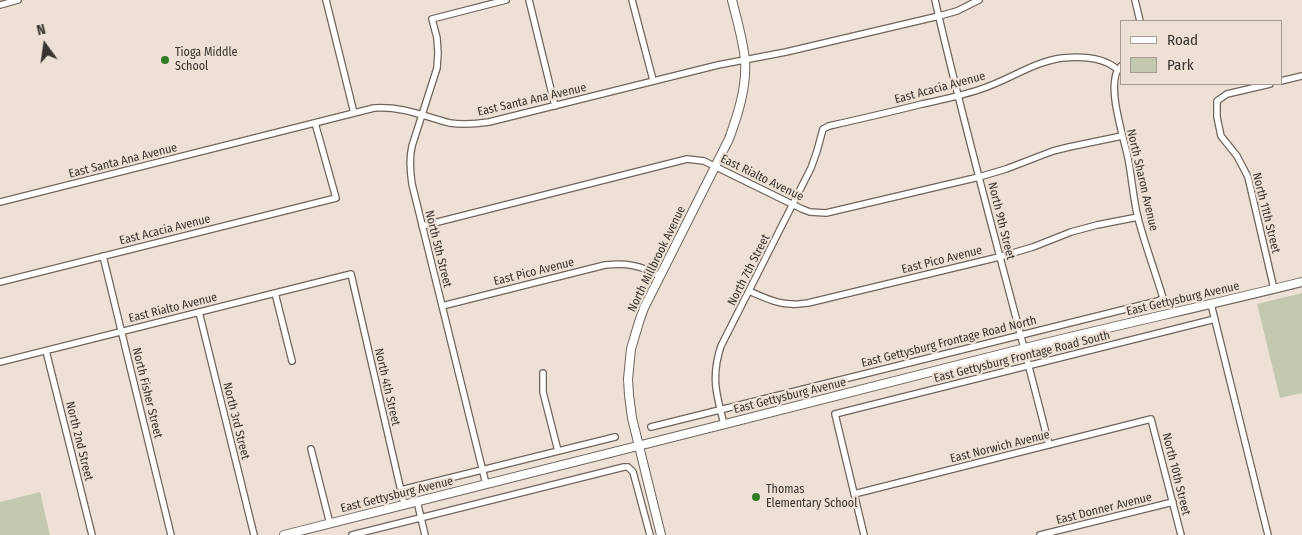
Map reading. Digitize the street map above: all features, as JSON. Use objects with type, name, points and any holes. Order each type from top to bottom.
[{"type":"street","points":[[0,5],[18,0]]},
{"type":"street","points":[[326,0],[354,113]]},
{"type":"street","name":"North 5th Street","points":[[486,484],[422,226],[410,169],[410,156],[437,68],[437,38],[432,19],[506,0]]},
{"type":"street","points":[[530,0],[555,106]]},
{"type":"street","points":[[632,0],[653,80]]},
{"type":"street","name":"North Millbrook Avenue","points":[[661,535],[632,418],[628,395],[629,363],[639,322],[729,139],[736,117],[742,95],[745,61],[732,0]]},
{"type":"street","name":"North 9th Street","points":[[935,0],[999,257],[1025,348],[1049,445]]},
{"type":"street","name":"East Santa Ana Avenue","points":[[0,202],[374,108],[398,108],[452,123],[488,122],[653,80],[786,52],[939,16],[957,11],[979,0]]},
{"type":"street","points":[[1135,0],[1140,20]]},
{"type":"street","name":"East Acacia Avenue","points":[[823,129],[982,89],[1048,60],[1078,57],[1102,60],[1119,67]]},
{"type":"street","name":"North Sharon Avenue","points":[[1119,67],[1115,81],[1115,98],[1122,136],[1128,157],[1138,217],[1163,298]]},
{"type":"street","points":[[1282,81],[1302,76]]},
{"type":"street","name":"North 11th Street","points":[[1266,85],[1227,94],[1217,101],[1217,117],[1221,136],[1237,156],[1248,177],[1274,289]]},
{"type":"street","name":"East Acacia Avenue","points":[[0,282],[336,198],[315,123]]},
{"type":"street","name":"North 7th Street","points":[[724,424],[715,384],[716,364],[721,346],[811,168],[823,129]]},
{"type":"street","name":"East Rialto Avenue","points":[[422,226],[679,160],[696,159],[716,166],[793,205],[810,212],[826,213],[1006,170],[1053,151],[1122,136]]},
{"type":"street","name":"East Pico Avenue","points":[[750,291],[778,302],[793,304],[808,302],[999,257],[1034,247],[1071,232],[1138,217]]},
{"type":"street","name":"North Fisher Street","points":[[103,256],[171,535]]},
{"type":"street","name":"East Pico Avenue","points":[[442,306],[605,264],[632,264],[647,268],[660,276]]},
{"type":"street","name":"East Rialto Avenue","points":[[0,362],[351,274]]},
{"type":"street","name":"North 4th Street","points":[[351,274],[404,504]]},
{"type":"street","name":"East Gettysburg Avenue","points":[[284,535],[1025,348],[1302,282]]},
{"type":"street","points":[[275,293],[292,361]]},
{"type":"street","name":"East Gettysburg Frontage Road North","points":[[652,427],[1158,301],[1163,298]]},
{"type":"street","points":[[1211,304],[1268,535]]},
{"type":"street","name":"North 3rd Street","points":[[199,312],[254,535]]},
{"type":"street","name":"East Gettysburg Frontage Road South","points":[[854,494],[835,414],[1215,319]]},
{"type":"street","name":"North 2nd Street","points":[[46,351],[92,535]]},
{"type":"street","points":[[543,373],[543,392],[558,451]]},
{"type":"street","name":"East Norwich Avenue","points":[[854,494],[1151,419]]},
{"type":"street","name":"North 10th Street","points":[[1151,419],[1181,535]]},
{"type":"street","name":"East Gettysburg Avenue","points":[[401,490],[615,437]]},
{"type":"street","points":[[311,450],[330,524]]},
{"type":"street","points":[[352,535],[628,467],[633,472],[650,535]]},
{"type":"street","points":[[854,494],[864,535]]},
{"type":"street","points":[[417,501],[425,535]]},
{"type":"street","name":"East Donner Avenue","points":[[1040,535],[1173,502]]},
{"type":"green space","points":[[1302,293],[1302,393],[1280,398],[1257,304]]},
{"type":"green space","points":[[40,492],[50,535],[0,535],[0,502]]},
{"type":"place","name":"Tioga Middle School","points":[[165,60]]},
{"type":"place","name":"Thomas Elementary School","points":[[756,497]]}]
